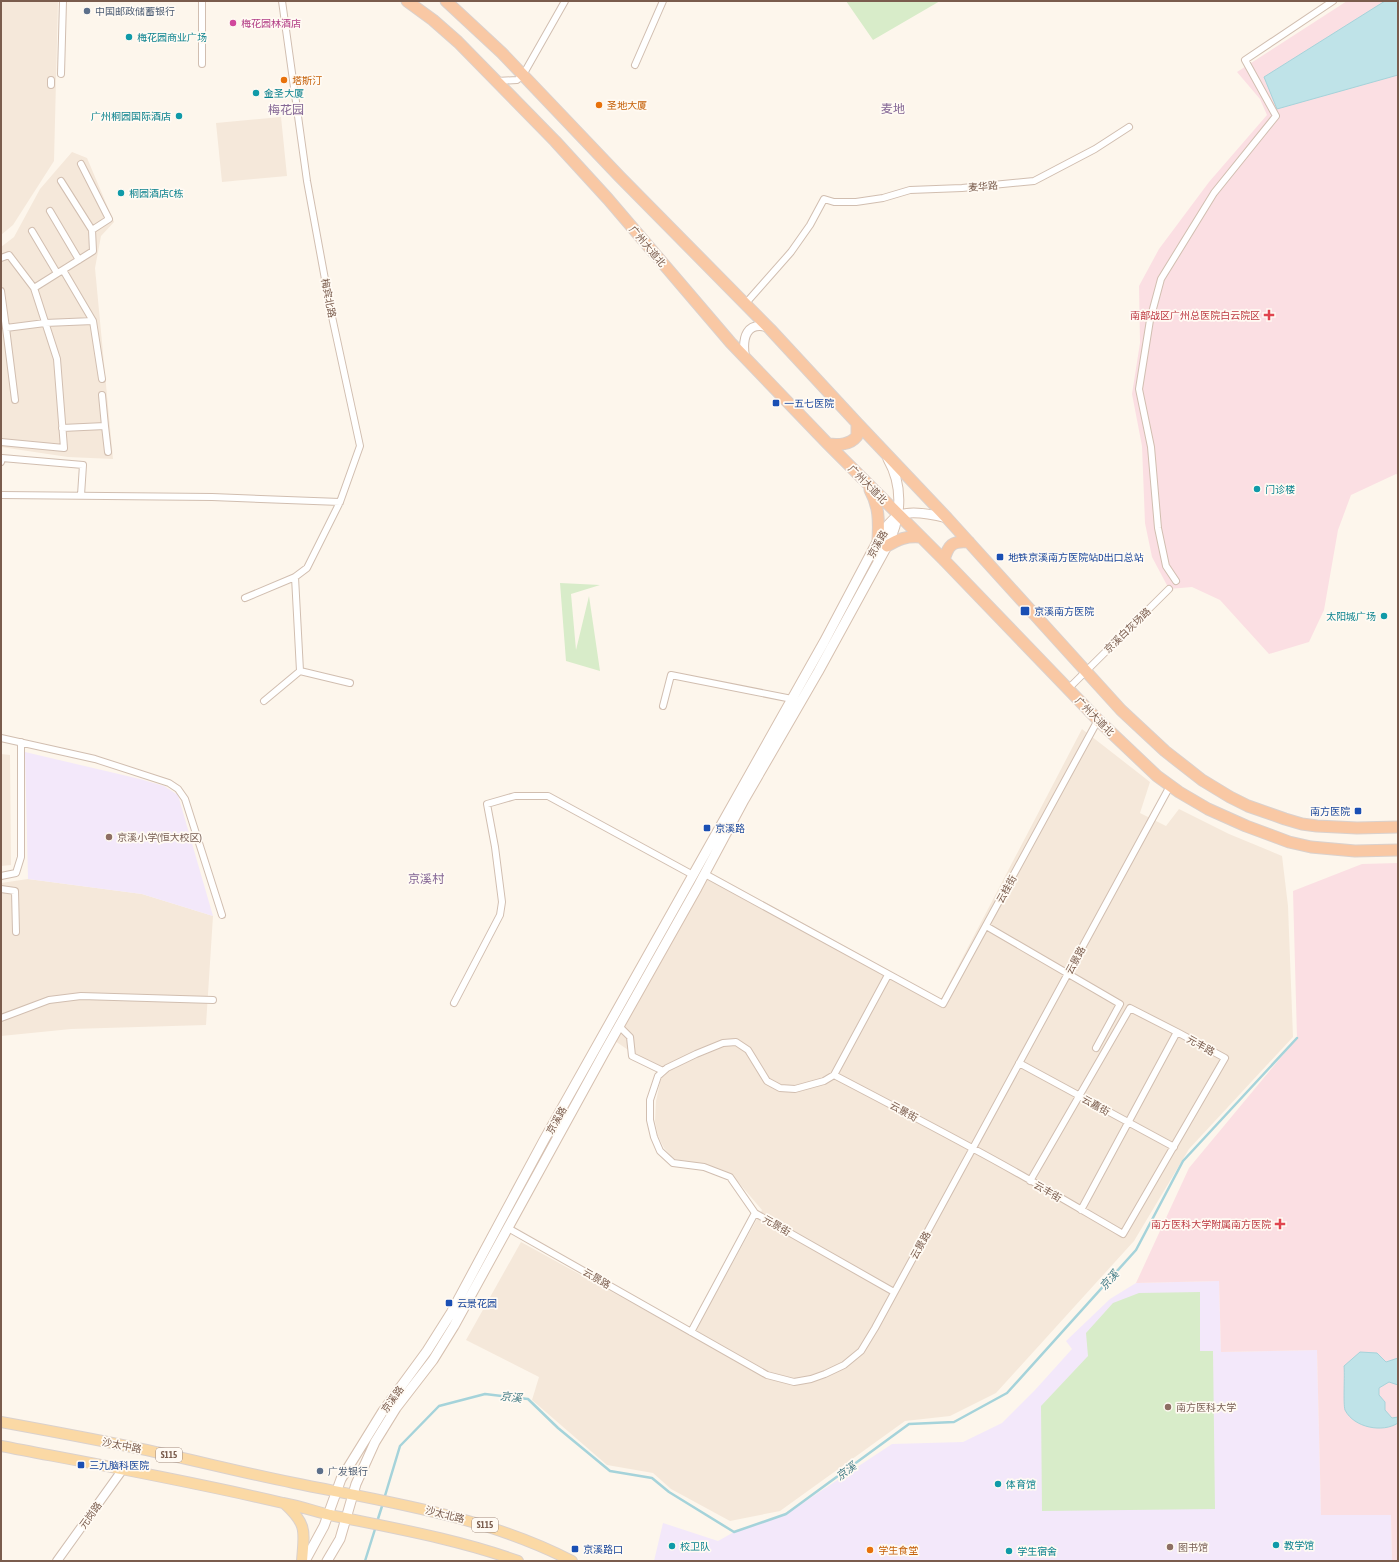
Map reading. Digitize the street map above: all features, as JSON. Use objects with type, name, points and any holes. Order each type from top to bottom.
[{"type":"highway","name":"广州大道北","points":[[407,1],[446,31],[496,81],[603,194],[703,312],[744,357],[828,444],[944,560],[1098,720],[1157,776],[1191,800],[1214,812],[1265,834],[1296,844],[1311,847],[1355,851],[1398,850]]},
{"type":"highway","points":[[446,1],[486,37],[620,177],[746,303],[947,518],[1121,710],[1160,747],[1202,780],[1248,806],[1302,824],[1350,828],[1398,827]]},
{"type":"highway","points":[[828,444],[843,444],[854,440],[857,436],[857,423]]},
{"type":"highway","points":[[862,478],[872,494],[878,510],[878,540]]},
{"type":"highway","points":[[887,546],[901,538],[909,536],[920,537]]},
{"type":"highway","points":[[944,560],[947,550],[954,542],[969,542]]},
{"type":"main road","name":"京溪路","points":[[327,1561],[340,1538],[353,1494],[365,1463],[383,1429],[396,1408],[433,1360],[444,1342],[618,1026],[705,874],[744,800],[818,672],[893,534],[899,515],[897,479],[894,470],[882,450]]},
{"type":"main road","points":[[899,515],[924,513],[947,518]]},
{"type":"main road","name":"京溪路","points":[[305,1561],[328,1514],[341,1479],[383,1411],[427,1351],[451,1313],[544,1140],[792,699],[878,540],[887,525],[899,515]]},
{"type":"main road","name":"沙太中路","points":[[1,1422],[132,1446],[336,1491]]},
{"type":"main road","name":"S115","points":[[1,1446],[124,1469],[284,1503],[480,1548],[518,1561]]},
{"type":"main road","name":"沙太北路","points":[[336,1491],[477,1522],[520,1538],[572,1561]]},
{"type":"main road","points":[[284,1503],[297,1515],[303,1526],[304,1542],[302,1561]]},
{"type":"street","points":[[61,74],[63,1]]},
{"type":"street","points":[[202,1],[202,64]]},
{"type":"street","name":"梅宾北路","points":[[282,1],[307,181],[331,312],[360,446],[340,502],[307,568],[295,577]]},
{"type":"street","points":[[496,81],[517,80],[523,75],[565,1]]},
{"type":"street","points":[[1176,581],[1166,566],[1158,528],[1151,447],[1139,389],[1150,320],[1161,279],[1214,193],[1276,116],[1245,60],[1333,1]]},
{"type":"street","points":[[635,66],[660,2]]},
{"type":"street","name":"麦华路","points":[[746,303],[791,252],[810,225],[824,199],[834,202],[856,202],[883,198],[910,190],[962,188],[1034,181],[1096,150],[1129,127]]},
{"type":"street","points":[[81,164],[109,219],[92,230]]},
{"type":"street","points":[[34,288],[93,251],[92,230],[61,181]]},
{"type":"street","points":[[50,211],[79,260]]},
{"type":"street","points":[[32,231],[93,321],[102,379]]},
{"type":"street","points":[[1,258],[9,255],[34,288],[57,359],[64,448],[1,442]]},
{"type":"street","points":[[1,291],[15,400]]},
{"type":"street","points":[[6,328],[45,323],[93,321]]},
{"type":"street","points":[[744,357],[745,335],[748,330],[760,326],[770,329]]},
{"type":"street","points":[[102,395],[108,452]]},
{"type":"street","points":[[62,428],[105,426]]},
{"type":"street","points":[[1,462],[2,458],[84,465],[82,495]]},
{"type":"street","points":[[1,495],[212,497],[340,502]]},
{"type":"street","points":[[245,598],[295,577],[300,671]]},
{"type":"street","name":"京溪白灰场路","points":[[1068,689],[1169,589]]},
{"type":"street","points":[[300,671],[350,682]]},
{"type":"street","points":[[264,701],[300,671]]},
{"type":"street","points":[[663,706],[671,675],[792,699]]},
{"type":"street","name":"云桂街","points":[[705,874],[943,1004],[1098,720]]},
{"type":"street","points":[[1,738],[95,759],[169,783],[178,789],[185,799],[222,915]]},
{"type":"street","points":[[1,876],[16,873],[21,857],[21,742]]},
{"type":"street","name":"云景路","points":[[508,1228],[767,1375],[794,1382],[811,1379],[844,1365],[861,1351],[1170,786]]},
{"type":"street","points":[[454,1003],[500,916],[502,902],[496,847],[487,804],[515,796],[548,796],[693,875]]},
{"type":"street","points":[[1,889],[15,891],[16,932]]},
{"type":"street","points":[[986,926],[1120,1004],[1096,1048]]},
{"type":"street","points":[[755,1213],[730,1177],[704,1168],[672,1163],[660,1151],[654,1137],[650,1120],[650,1100],[658,1076],[696,1054],[723,1043],[736,1042],[748,1050],[767,1081],[780,1088],[795,1089],[824,1081],[834,1075],[888,974]]},
{"type":"street","points":[[1,1018],[48,1000],[81,996],[213,1000]]},
{"type":"street","points":[[1030,1181],[1130,1008],[1177,1032]]},
{"type":"street","points":[[618,1026],[630,1037],[632,1056],[663,1072]]},
{"type":"street","name":"元丰路","points":[[1081,1210],[1177,1032],[1225,1058],[1123,1234]]},
{"type":"street","name":"云嘉街","points":[[1019,1063],[1174,1147]]},
{"type":"street","name":"云景街","points":[[834,1075],[973,1148]]},
{"type":"street","name":"云丰街","points":[[973,1148],[1123,1234]]},
{"type":"street","name":"元景街","points":[[691,1332],[755,1213],[894,1292]]},
{"type":"street","name":"元岗路","points":[[58,1561],[124,1469]]},
{"type":"shaded area","points":[[1,1],[58,1],[54,161],[13,225],[1,235]]},
{"type":"shaded area","name":"南部战区广州总医院白云院区","points":[[1347,1],[1398,1],[1398,475],[1396,474],[1351,495],[1338,530],[1324,610],[1309,642],[1269,654],[1220,600],[1192,587],[1169,589],[1152,557],[1145,523],[1142,446],[1132,394],[1140,343],[1139,286],[1159,249],[1209,182],[1267,115],[1260,99],[1237,72]]},
{"type":"shaded area","name":"梅花园","points":[[281,117],[287,176],[222,182],[216,123]]},
{"type":"shaded area","points":[[72,152],[87,158],[114,222],[101,236],[95,268],[113,459],[68,457],[1,447],[1,247],[14,237],[40,189]]},
{"type":"shaded area","points":[[1082,729],[1150,782],[1140,813],[1166,826],[1179,809],[1229,834],[1282,856],[1288,906],[1293,1037],[1189,1149],[1134,1241],[996,1393],[950,1416],[905,1421],[780,1511],[730,1521],[671,1489],[653,1473],[607,1465],[532,1400],[539,1377],[466,1340],[521,1242],[692,1336],[762,1210],[733,1176],[704,1164],[674,1159],[664,1148],[658,1136],[655,1121],[656,1101],[661,1078],[665,1075],[615,1041],[710,872],[941,999]]},
{"type":"shaded area","name":"京溪小学(恒大校区)","points":[[25,752],[140,779],[164,786],[178,795],[213,916],[142,894],[28,879]]},
{"type":"shaded area","points":[[1,754],[10,755],[11,865],[1,866]]},
{"type":"shaded area","name":"南方医科大学附属南方医院","points":[[1398,863],[1398,1561],[1392,1561],[1391,1515],[1321,1515],[1317,1350],[1221,1352],[1219,1281],[1136,1283],[1189,1168],[1297,1038],[1293,891],[1362,864]]},
{"type":"shaded area","points":[[28,879],[142,894],[213,916],[206,1025],[71,1029],[1,1036],[1,883]]},
{"type":"shaded area","name":"南方医科大学","points":[[1219,1281],[1221,1352],[1317,1350],[1321,1515],[1391,1515],[1392,1561],[654,1561],[663,1523],[718,1541],[734,1532],[786,1514],[892,1444],[963,1442],[1002,1423],[1035,1390],[1072,1349],[1066,1341],[1110,1299],[1136,1283]]},
{"type":"green space","points":[[846,1],[940,1],[873,40]]},
{"type":"green space","points":[[560,583],[600,585],[571,594],[576,650],[589,596],[600,671],[566,661]]},
{"type":"green space","points":[[1200,1292],[1200,1351],[1213,1351],[1215,1509],[1042,1511],[1041,1406],[1088,1356],[1086,1333],[1113,1303],[1139,1293]]},
{"type":"water","points":[[1385,1],[1398,1],[1398,75],[1277,109],[1264,77]]},
{"type":"water","points":[[1360,1352],[1377,1353],[1386,1362],[1398,1358],[1398,1385],[1389,1382],[1379,1388],[1379,1395],[1385,1402],[1385,1410],[1392,1418],[1398,1417],[1398,1423],[1392,1426],[1377,1428],[1362,1425],[1349,1416],[1345,1410],[1344,1366]]},
{"type":"waterway","name":"京溪","points":[[384,1499],[400,1446],[439,1406],[485,1394],[528,1399],[558,1428],[610,1471],[652,1478],[669,1492],[734,1532],[786,1514],[909,1424],[954,1422],[1007,1393],[1136,1250],[1183,1161],[1297,1038]]},
{"type":"waterway","name":"京溪","points":[[377,1522],[383,1503]]},
{"type":"waterway","name":"京溪","points":[[365,1561],[376,1526]]},
{"type":"place","name":"中国邮政储蓄银行","points":[[87,11]]},
{"type":"place","name":"梅花园林酒店","points":[[233,23]]},
{"type":"place","name":"梅花园商业广场","points":[[129,37]]},
{"type":"place","name":"塔斯汀","points":[[284,80]]},
{"type":"place","name":"金圣大厦","points":[[256,93]]},
{"type":"place","name":"圣地大厦","points":[[599,105]]},
{"type":"place","name":"广州桐园国际酒店","points":[[179,116]]},
{"type":"place","name":"桐园酒店C栋","points":[[121,193]]},
{"type":"place","name":"南部战区广州总医院白云院区","points":[[1269,315]]},
{"type":"place","name":"一五七医院","points":[[776,403]]},
{"type":"place","name":"门诊楼","points":[[1257,489]]},
{"type":"place","name":"地铁京溪南方医院站D出口总站","points":[[1000,557]]},
{"type":"place","name":"京溪南方医院","points":[[1025,611]]},
{"type":"place","name":"太阳城广场","points":[[1384,616]]},
{"type":"place","name":"南方医院","points":[[1358,811]]},
{"type":"place","name":"京溪路","points":[[707,828]]},
{"type":"place","name":"京溪小学(恒大校区)","points":[[109,837]]},
{"type":"place","name":"南方医科大学附属南方医院","points":[[1280,1224]]},
{"type":"place","name":"云景花园","points":[[449,1303]]},
{"type":"place","name":"南方医科大学","points":[[1168,1407]]},
{"type":"place","name":"三九脑科医院","points":[[81,1465]]},
{"type":"place","name":"广发银行","points":[[320,1471]]},
{"type":"place","name":"体育馆","points":[[998,1484]]},
{"type":"place","name":"教学馆","points":[[1276,1545]]},
{"type":"place","name":"校卫队","points":[[672,1546]]},
{"type":"place","name":"图书馆","points":[[1170,1547]]},
{"type":"place","name":"京溪路口","points":[[575,1549]]},
{"type":"place","name":"学生食堂","points":[[870,1550]]},
{"type":"place","name":"学生宿舍","points":[[1009,1551]]},
{"type":"district","name":"麦地","points":[[893,109]]},
{"type":"district","name":"梅花园","points":[[286,110]]},
{"type":"district","name":"京溪村","points":[[426,879]]}]
